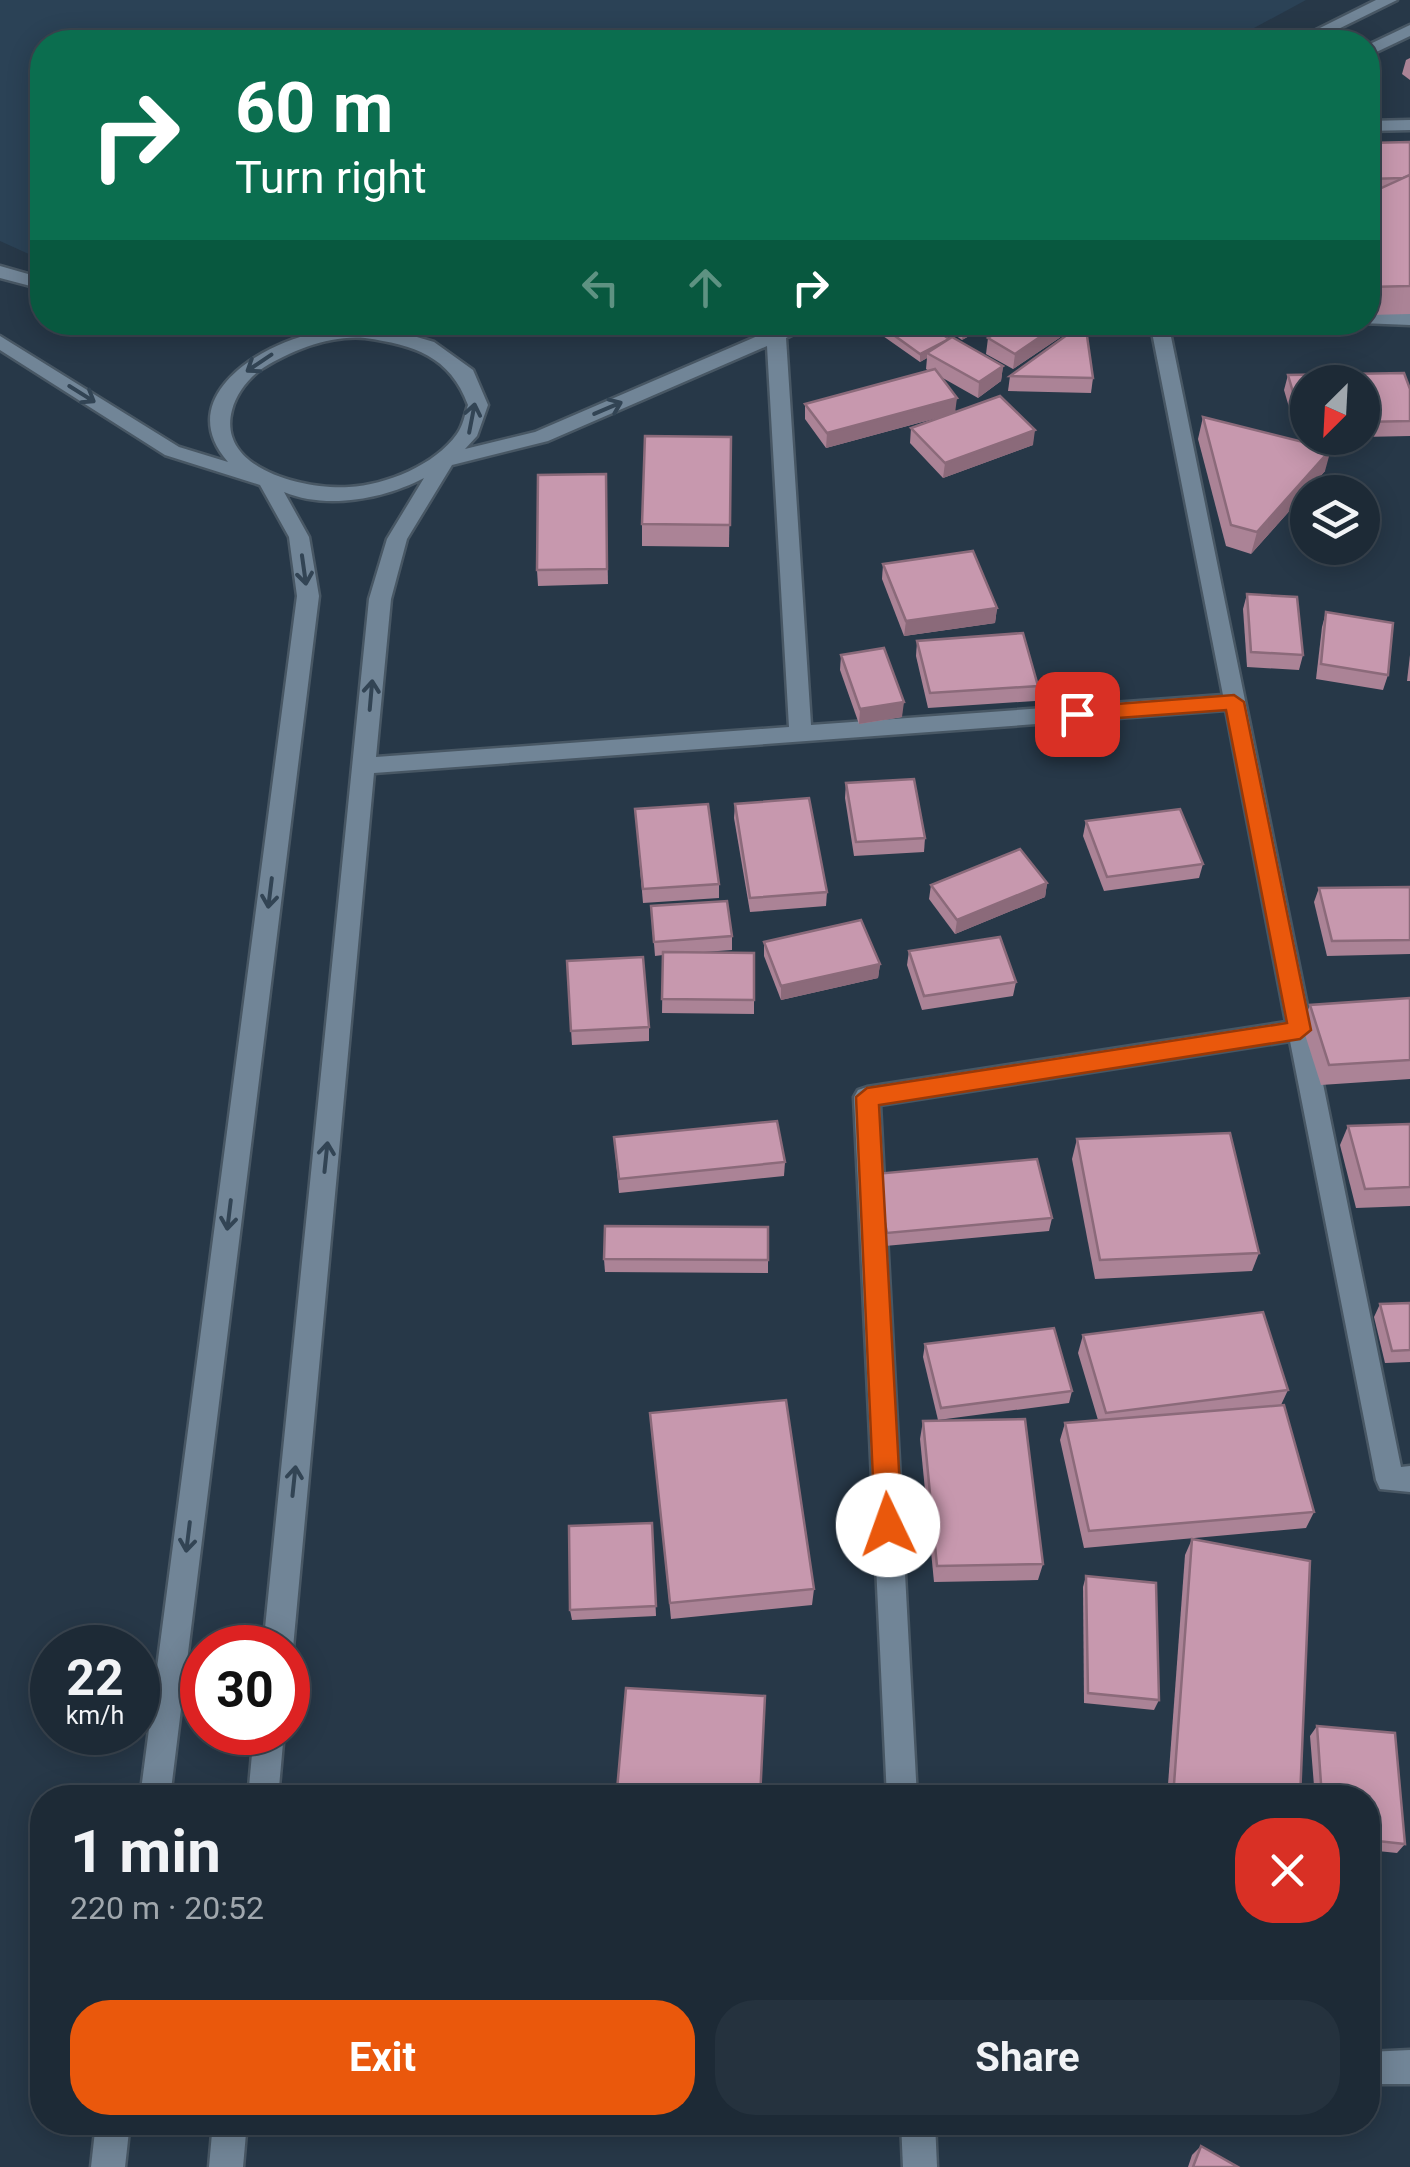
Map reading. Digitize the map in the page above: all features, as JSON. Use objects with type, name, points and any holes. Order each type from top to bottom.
[{"type":"street","points":[[1325,30],[1389,0]]},
{"type":"street","points":[[1380,45],[1410,30]]},
{"type":"street","points":[[1380,125],[1410,124]]},
{"type":"street","points":[[0,272],[30,281]]},
{"type":"street","points":[[1380,319],[1410,319]]},
{"type":"street","points":[[157,1785],[308,596],[299,537],[268,481],[237,461],[220,434],[221,406],[238,378],[267,356],[306,340],[338,335]]},
{"type":"street","points":[[280,1625],[380,599],[398,540],[446,461],[469,435],[478,409],[472,384],[454,362],[426,345],[377,335]]},
{"type":"street","points":[[0,342],[172,450],[310,493],[358,494],[405,483],[446,461],[541,437],[780,335]]},
{"type":"street","points":[[1162,335],[1390,1480],[1410,1479]]},
{"type":"street","points":[[776,337],[801,735]]},
{"type":"street","points":[[365,766],[1234,702]]},
{"type":"street","points":[[901,1785],[867,1097],[1300,1030]]},
{"type":"street","points":[[264,1785],[267,1755]]},
{"type":"street","points":[[1380,2068],[1410,2067]]},
{"type":"street","points":[[108,2167],[112,2135]]},
{"type":"street","points":[[226,2167],[229,2135]]},
{"type":"street","points":[[919,2135],[920,2167]]},
{"type":"shaded area","points":[[0,0],[1306,0],[1250,30],[30,30],[30,255],[0,241]]},
{"type":"building","points":[[1410,142],[1410,175],[1380,179],[1380,143]]},
{"type":"building","points":[[1410,175],[1410,286],[1380,287],[1380,189]]},
{"type":"building","points":[[894,335],[943,335],[949,339],[920,354]]},
{"type":"building","points":[[992,335],[1043,335],[1015,354],[988,338]]},
{"type":"building","points":[[1067,335],[1087,335],[1093,378],[1010,376]]},
{"type":"building","points":[[952,337],[1003,366],[979,382],[927,353]]},
{"type":"building","points":[[935,369],[957,398],[827,433],[805,404]]},
{"type":"building","points":[[1380,373],[1404,373],[1410,389],[1410,421],[1380,422]]},
{"type":"building","points":[[1000,396],[1035,430],[945,463],[911,428]]},
{"type":"building","points":[[1203,417],[1290,439],[1290,455],[1326,455],[1308,475],[1290,475],[1290,495],[1257,532],[1231,525]]},
{"type":"building","points":[[645,436],[731,437],[730,525],[642,524]]},
{"type":"building","points":[[606,474],[607,569],[537,570],[538,475]]},
{"type":"building","points":[[973,551],[997,608],[906,621],[883,564]]},
{"type":"building","points":[[1247,594],[1297,597],[1303,655],[1251,652]]},
{"type":"building","points":[[1326,612],[1393,623],[1388,675],[1321,664]]},
{"type":"building","points":[[1023,633],[1038,686],[930,693],[917,641]]},
{"type":"building","points":[[884,648],[904,702],[860,709],[841,655]]},
{"type":"building","points":[[914,779],[925,838],[856,842],[846,783]]},
{"type":"building","points":[[809,798],[827,892],[750,898],[735,804]]},
{"type":"building","points":[[708,804],[719,884],[643,889],[635,809]]},
{"type":"building","points":[[1180,809],[1203,864],[1107,877],[1086,821]]},
{"type":"building","points":[[1020,849],[1047,883],[957,920],[931,885]]},
{"type":"building","points":[[1410,887],[1410,940],[1332,941],[1319,888]]},
{"type":"building","points":[[727,901],[732,936],[654,942],[651,906]]},
{"type":"building","points":[[861,920],[880,964],[781,986],[764,942]]},
{"type":"building","points":[[1000,937],[1016,982],[924,996],[909,951]]},
{"type":"building","points":[[663,952],[754,953],[754,1000],[662,999]]},
{"type":"building","points":[[643,957],[649,1027],[571,1031],[567,961]]},
{"type":"building","points":[[1410,998],[1410,1060],[1329,1065],[1310,1005]]},
{"type":"building","points":[[777,1121],[785,1162],[619,1179],[614,1137]]},
{"type":"building","points":[[1410,1124],[1410,1187],[1365,1189],[1348,1126]]},
{"type":"building","points":[[1230,1133],[1259,1253],[1100,1260],[1077,1139]]},
{"type":"building","points":[[1037,1159],[1052,1218],[887,1233],[875,1174]]},
{"type":"building","points":[[605,1226],[768,1227],[768,1260],[604,1259]]},
{"type":"building","points":[[1410,1303],[1410,1350],[1392,1351],[1380,1304]]},
{"type":"building","points":[[1263,1312],[1288,1390],[1106,1413],[1083,1335]]},
{"type":"building","points":[[1054,1328],[1072,1391],[941,1408],[925,1344]]},
{"type":"building","points":[[786,1400],[814,1589],[670,1603],[650,1413]]},
{"type":"building","points":[[1284,1405],[1314,1512],[1089,1531],[1065,1423]]},
{"type":"building","points":[[1025,1419],[1043,1564],[937,1566],[923,1421]]},
{"type":"building","points":[[652,1523],[656,1606],[570,1610],[569,1526]]},
{"type":"building","points":[[1192,1539],[1310,1561],[1301,1785],[1174,1785]]},
{"type":"building","points":[[1086,1576],[1156,1583],[1159,1700],[1088,1693]]},
{"type":"building","points":[[626,1688],[765,1696],[761,1785],[617,1785]]},
{"type":"building","points":[[1317,1726],[1395,1733],[1405,1844],[1380,1841],[1380,1785],[1321,1785]]},
{"type":"building","points":[[1201,2146],[1238,2167],[1193,2167]]},
{"type":"route","points":[[888,1525],[867,1097],[1300,1030],[1234,702],[1077,714]]}]
